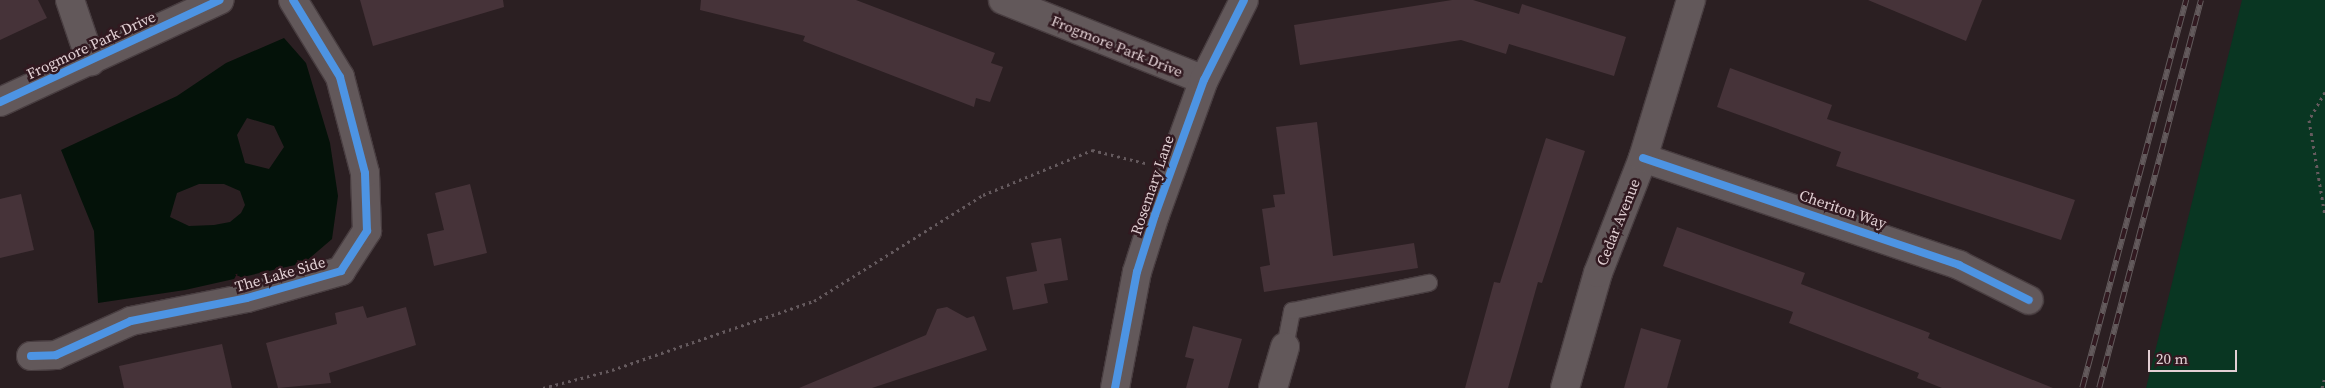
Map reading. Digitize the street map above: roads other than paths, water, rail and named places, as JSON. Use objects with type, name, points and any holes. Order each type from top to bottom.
[{"type":"street","points":[[70,0],[91,62]]},
{"type":"street","name":"Frogmore Park Drive","points":[[0,102],[91,62],[220,0]]},
{"type":"street","name":"The Lake Side","points":[[31,356],[56,355],[131,322],[247,298],[342,271],[367,231],[365,173],[340,76],[293,0]]},
{"type":"street","name":"Frogmore Park Drive","points":[[1003,0],[1204,80]]},
{"type":"street","name":"Cedar Avenue","points":[[1565,388],[1598,273],[1643,158],[1691,0]]},
{"type":"street","name":"Rosemary Lane","points":[[1115,388],[1137,272],[1204,80],[1237,4]]},
{"type":"street","name":"Cheriton Way","points":[[1643,158],[1950,262],[2029,300]]},
{"type":"street","points":[[1273,388],[1285,347]]},
{"type":"lane","points":[[1285,347],[1292,311],[1429,283]]},
{"type":"railway","points":[[2082,388],[2186,0]]},
{"type":"railway","points":[[2099,388],[2201,0]]}]
